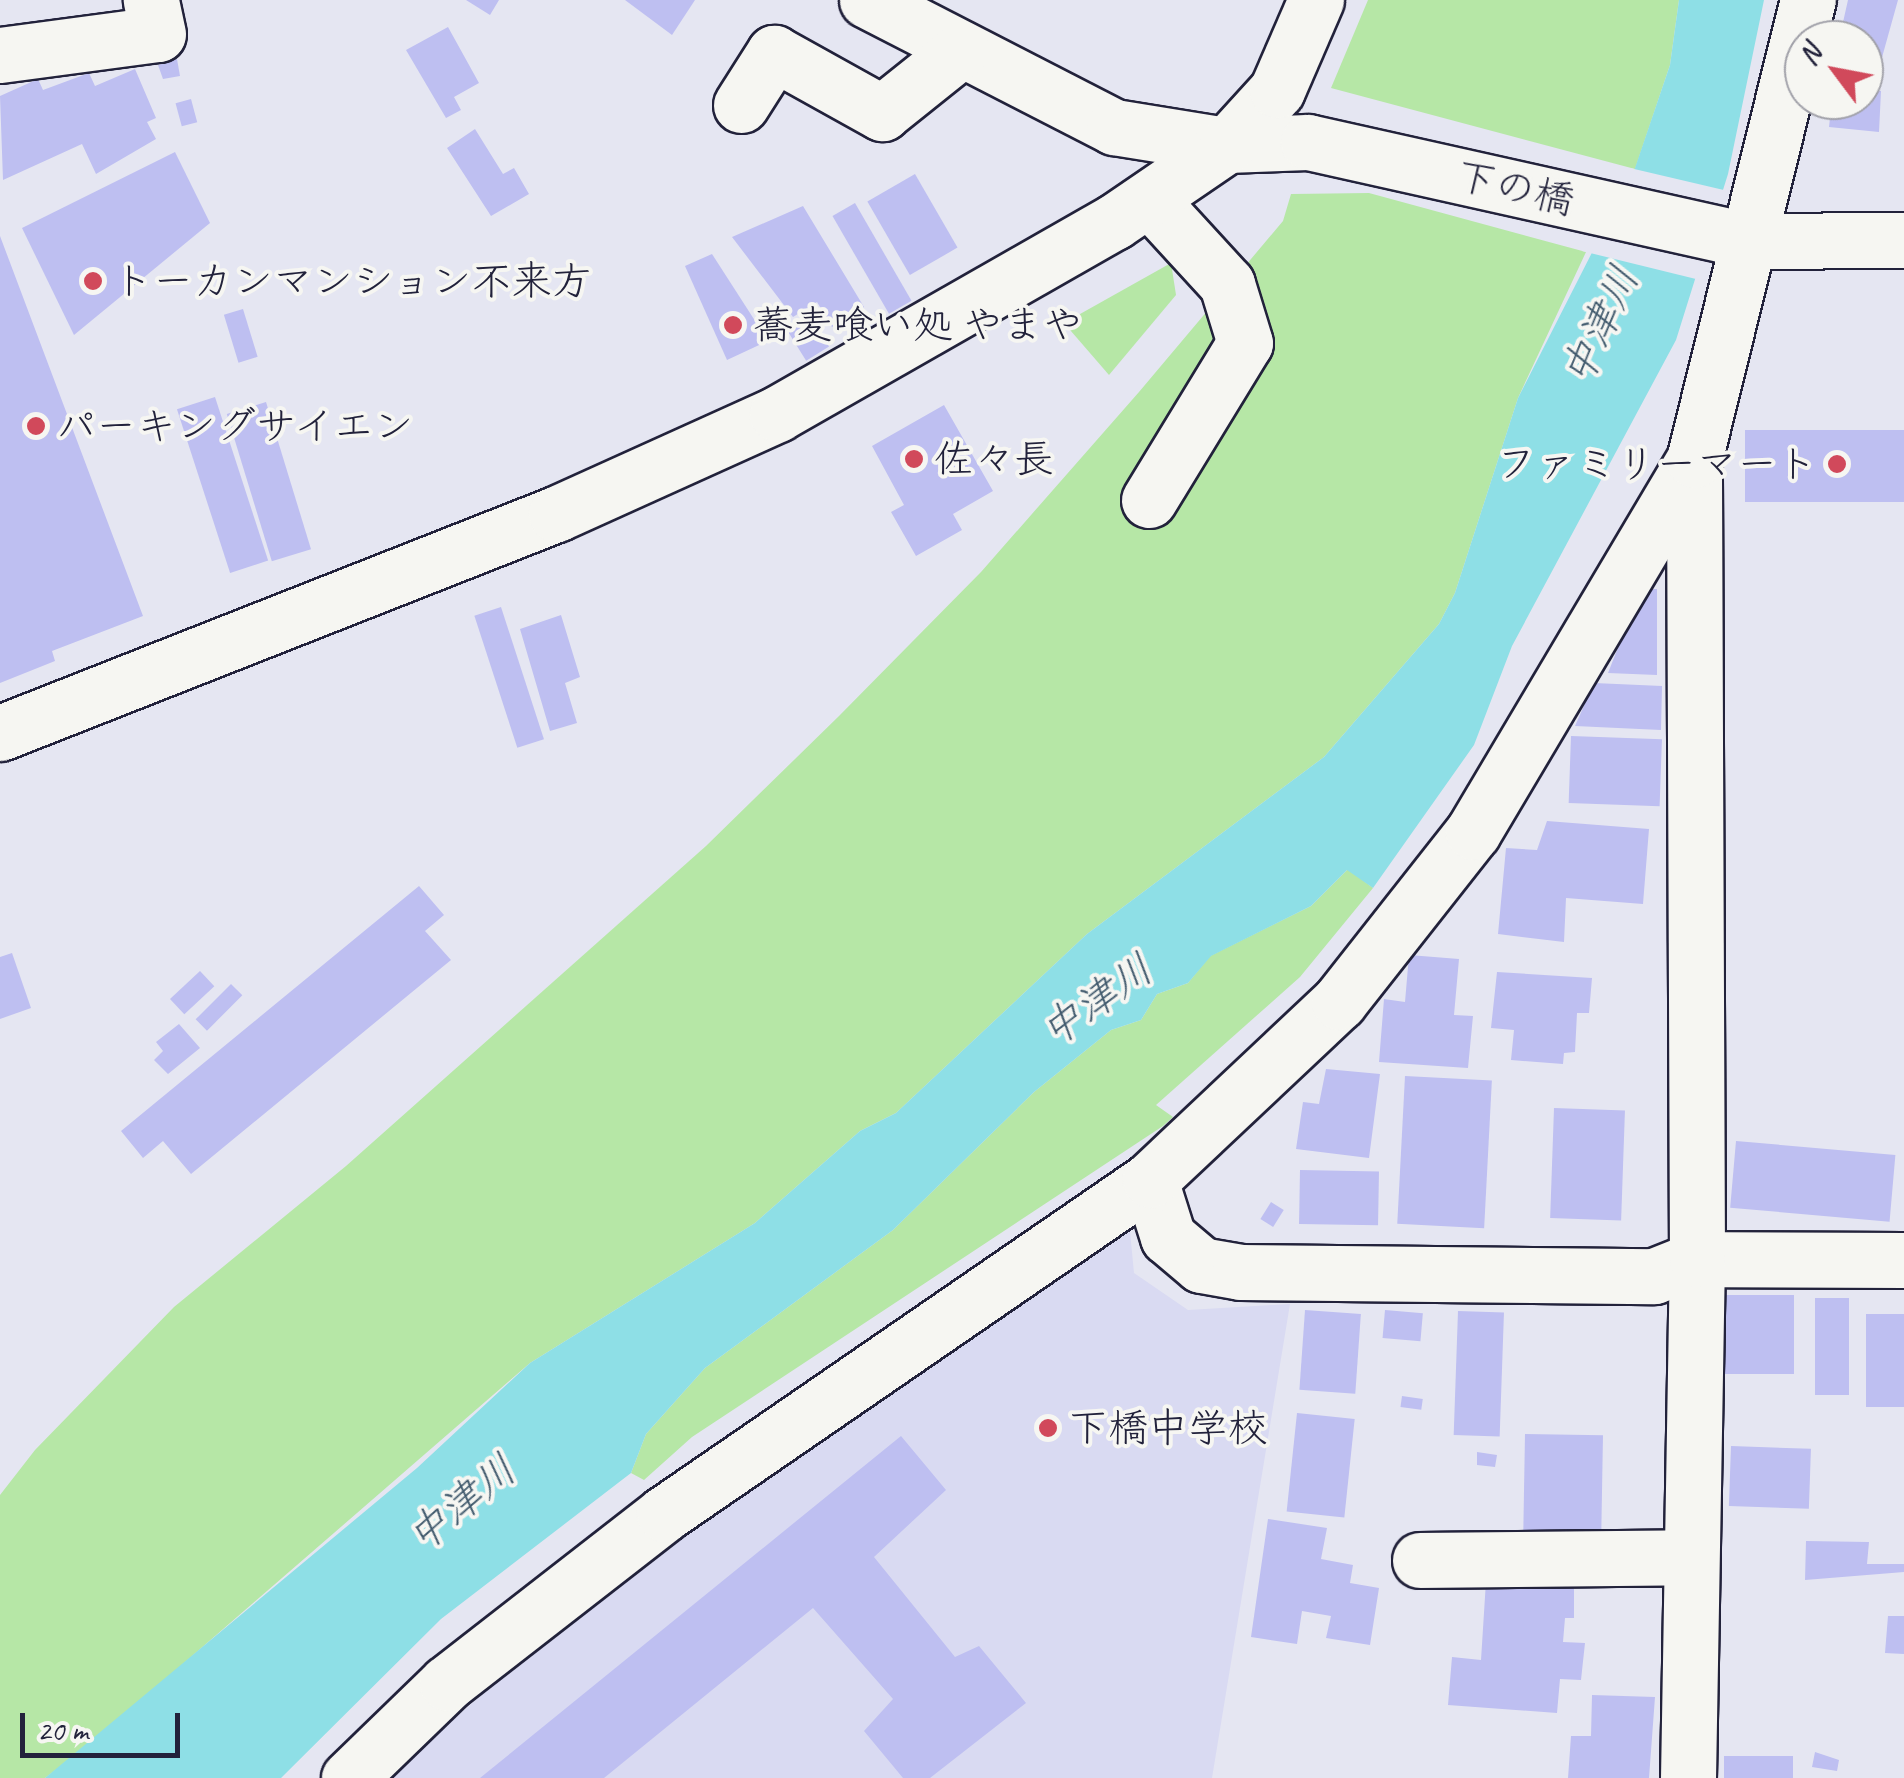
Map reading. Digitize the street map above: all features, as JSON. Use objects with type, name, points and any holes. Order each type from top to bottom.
[{"type":"street","points":[[0,55],[158,34],[152,0]]},
{"type":"street","name":"下の橋","points":[[867,0],[1114,126],[1228,145],[1308,142],[1736,238],[1904,240]]},
{"type":"street","points":[[0,733],[556,514],[777,414],[1148,199],[1228,145],[1277,90],[1316,0]]},
{"type":"street","points":[[1688,1778],[1697,1259],[1694,460],[1736,238],[1808,0]]},
{"type":"street","points":[[742,105],[774,53],[882,113],[962,48]]},
{"type":"street","points":[[1148,199],[1228,284],[1245,344],[1148,500]]},
{"type":"street","points":[[348,1778],[447,1683],[664,1514],[1150,1180],[1339,1002],[1473,832],[1694,460]]},
{"type":"street","points":[[1150,1180],[1168,1237],[1201,1265],[1240,1272],[1654,1276],[1697,1259],[1904,1260]]},
{"type":"street","points":[[1420,1560],[1689,1557]]},
{"type":"shaded area","name":"下橋中学校","points":[[1129,1221],[1134,1273],[1188,1310],[1290,1304],[1212,1778],[387,1778],[652,1545]]},
{"type":"green space","points":[[1368,0],[1679,0],[1670,65],[1635,169],[1331,88]]},
{"type":"green space","points":[[1369,193],[1586,252],[1518,398],[1455,593],[1439,624],[1324,757],[1087,934],[896,1113],[860,1131],[755,1223],[530,1363],[101,1735],[45,1778],[0,1778],[0,1495],[35,1450],[174,1307],[346,1166],[706,846],[839,716],[981,572],[1139,392],[1283,221],[1291,194]]},
{"type":"green space","points":[[1171,263],[1176,295],[1109,375],[1064,323]]},
{"type":"green space","points":[[1348,869],[1373,888],[1300,977],[1156,1105],[1173,1117],[1163,1126],[692,1437],[644,1480],[631,1473],[646,1434],[705,1368],[893,1230],[1034,1092],[1111,1030],[1141,1020],[1157,994],[1188,983],[1210,956],[1311,906]]},
{"type":"water","name":"中津川","points":[[1679,0],[1764,0],[1728,174],[1676,340],[1512,646],[1474,745],[1373,888],[1347,870],[1311,906],[1211,956],[1188,983],[1157,994],[1141,1020],[1111,1030],[1034,1092],[893,1230],[705,1368],[646,1434],[631,1473],[441,1619],[281,1778],[45,1778],[417,1468],[530,1363],[755,1223],[860,1131],[896,1113],[1087,934],[1324,757],[1439,624],[1455,593],[1518,398],[1635,168],[1670,65]]},
{"type":"pier","points":[[1630,168],[1728,191],[1700,280],[1582,251]]},
{"type":"building","points":[[466,0],[499,0],[490,15]]},
{"type":"building","points":[[625,0],[695,0],[672,35]]},
{"type":"building","points":[[1848,0],[1898,0],[1884,50],[1884,20],[1844,20]]},
{"type":"building","points":[[448,27],[479,83],[454,97],[461,110],[446,118],[406,50]]},
{"type":"building","points":[[177,59],[180,76],[163,79],[158,65]]},
{"type":"building","points":[[135,69],[156,118],[147,122],[156,139],[96,174],[82,144],[3,180],[0,96],[38,79],[43,90],[89,73],[95,86]]},
{"type":"building","points":[[191,99],[197,122],[182,126],[176,103]]},
{"type":"building","points":[[1830,120],[1880,120],[1879,132],[1829,127]]},
{"type":"building","points":[[475,129],[503,174],[514,168],[529,194],[491,216],[447,148]]},
{"type":"building","name":"トーカンマンション不来方","points":[[175,152],[210,223],[74,335],[22,228]]},
{"type":"building","points":[[915,174],[958,248],[910,275],[867,202]]},
{"type":"building","points":[[855,203],[912,301],[889,314],[832,216]]},
{"type":"building","points":[[803,206],[864,307],[832,327],[817,302],[793,317],[732,237]]},
{"type":"building","name":"パーキングサイエン","points":[[0,236],[143,616],[52,651],[55,661],[0,683]]},
{"type":"building","points":[[712,254],[768,341],[727,360],[685,266]]},
{"type":"building","points":[[243,309],[258,357],[238,363],[224,315]]},
{"type":"building","points":[[810,316],[829,347],[806,361],[787,330]]},
{"type":"building","points":[[215,397],[268,561],[230,573],[177,409]]},
{"type":"building","points":[[266,402],[311,549],[272,561],[227,414]]},
{"type":"building","points":[[944,405],[993,491],[953,514],[962,530],[916,556],[891,512],[904,505],[872,446]]},
{"type":"building","points":[[1745,430],[1904,430],[1904,502],[1745,502]]},
{"type":"building","points":[[1641,589],[1657,589],[1657,675],[1608,673]]},
{"type":"building","points":[[501,607],[544,739],[517,748],[474,616]]},
{"type":"building","points":[[561,615],[580,677],[565,683],[577,723],[550,731],[520,629]]},
{"type":"building","points":[[1594,683],[1662,686],[1661,730],[1575,726]]},
{"type":"building","points":[[1571,736],[1662,739],[1660,806],[1569,803]]},
{"type":"building","points":[[1547,821],[1649,829],[1643,904],[1566,898],[1564,942],[1498,934],[1506,848],[1537,850]]},
{"type":"building","points":[[419,886],[444,915],[425,931],[451,960],[191,1174],[163,1141],[143,1158],[121,1131]]},
{"type":"building","points":[[12,953],[31,1008],[0,1019],[0,957]]},
{"type":"building","points":[[1409,955],[1459,959],[1454,1015],[1473,1016],[1468,1068],[1379,1062],[1384,999],[1405,1002]]},
{"type":"building","points":[[200,971],[214,986],[184,1014],[170,999]]},
{"type":"building","points":[[1497,972],[1592,978],[1589,1013],[1577,1013],[1575,1052],[1564,1053],[1563,1064],[1511,1060],[1514,1030],[1491,1028]]},
{"type":"building","points":[[231,984],[242,995],[207,1031],[196,1019]]},
{"type":"building","points":[[179,1024],[200,1048],[168,1074],[154,1060],[163,1051],[156,1042]]},
{"type":"building","points":[[1326,1069],[1380,1074],[1369,1158],[1296,1149],[1303,1102],[1319,1104]]},
{"type":"building","points":[[1405,1076],[1492,1081],[1484,1228],[1397,1224]]},
{"type":"building","points":[[1554,1108],[1625,1110],[1621,1220],[1550,1218]]},
{"type":"building","points":[[1736,1141],[1895,1155],[1890,1222],[1730,1208]]},
{"type":"building","points":[[1300,1170],[1379,1171],[1378,1225],[1299,1224]]},
{"type":"building","points":[[1271,1202],[1284,1210],[1273,1227],[1260,1219]]},
{"type":"building","points":[[1724,1295],[1794,1295],[1794,1374],[1724,1374]]},
{"type":"building","points":[[1815,1298],[1849,1298],[1849,1395],[1815,1395]]},
{"type":"building","points":[[1305,1310],[1361,1314],[1355,1394],[1299,1390]]},
{"type":"building","points":[[1385,1310],[1423,1313],[1420,1341],[1383,1338]]},
{"type":"building","points":[[1458,1311],[1504,1313],[1500,1437],[1454,1435]]},
{"type":"building","points":[[1866,1314],[1904,1314],[1904,1407],[1866,1407]]},
{"type":"building","points":[[1402,1396],[1423,1399],[1421,1410],[1400,1407]]},
{"type":"building","points":[[1297,1413],[1355,1419],[1344,1518],[1287,1511]]},
{"type":"building","points":[[1525,1434],[1603,1435],[1601,1536],[1523,1535]]},
{"type":"building","points":[[901,1436],[946,1490],[874,1557],[955,1657],[979,1646],[1026,1703],[930,1778],[903,1778],[864,1731],[893,1699],[813,1608],[604,1778],[480,1778]]},
{"type":"building","points":[[1731,1446],[1811,1449],[1809,1509],[1729,1506]]},
{"type":"building","points":[[1477,1452],[1497,1455],[1495,1467],[1477,1465]]},
{"type":"building","points":[[1268,1519],[1327,1528],[1321,1559],[1353,1565],[1350,1583],[1379,1588],[1370,1645],[1326,1638],[1331,1616],[1302,1611],[1297,1644],[1251,1637]]},
{"type":"building","points":[[1806,1541],[1869,1542],[1867,1564],[1904,1564],[1904,1572],[1805,1580]]},
{"type":"building","points":[[1486,1581],[1574,1582],[1574,1618],[1565,1618],[1563,1642],[1585,1643],[1581,1680],[1560,1679],[1557,1713],[1448,1705],[1452,1657],[1481,1660]]},
{"type":"building","points":[[1888,1616],[1904,1616],[1904,1654],[1885,1653]]},
{"type":"building","points":[[1592,1695],[1655,1697],[1649,1778],[1568,1778],[1571,1736],[1591,1736]]},
{"type":"building","points":[[1815,1752],[1839,1760],[1837,1771],[1812,1767]]},
{"type":"building","points":[[1724,1756],[1793,1756],[1793,1778],[1724,1778]]},
{"type":"place","name":"トーカンマンション不来方","points":[[93,281]]},
{"type":"place","name":"蕎麦喰い処 やまや","points":[[733,325]]},
{"type":"place","name":"パーキングサイエン","points":[[36,426]]},
{"type":"place","name":"佐々長","points":[[914,459]]},
{"type":"place","name":"ファミリーマート","points":[[1837,464]]},
{"type":"place","name":"下橋中学校","points":[[1048,1428]]}]
